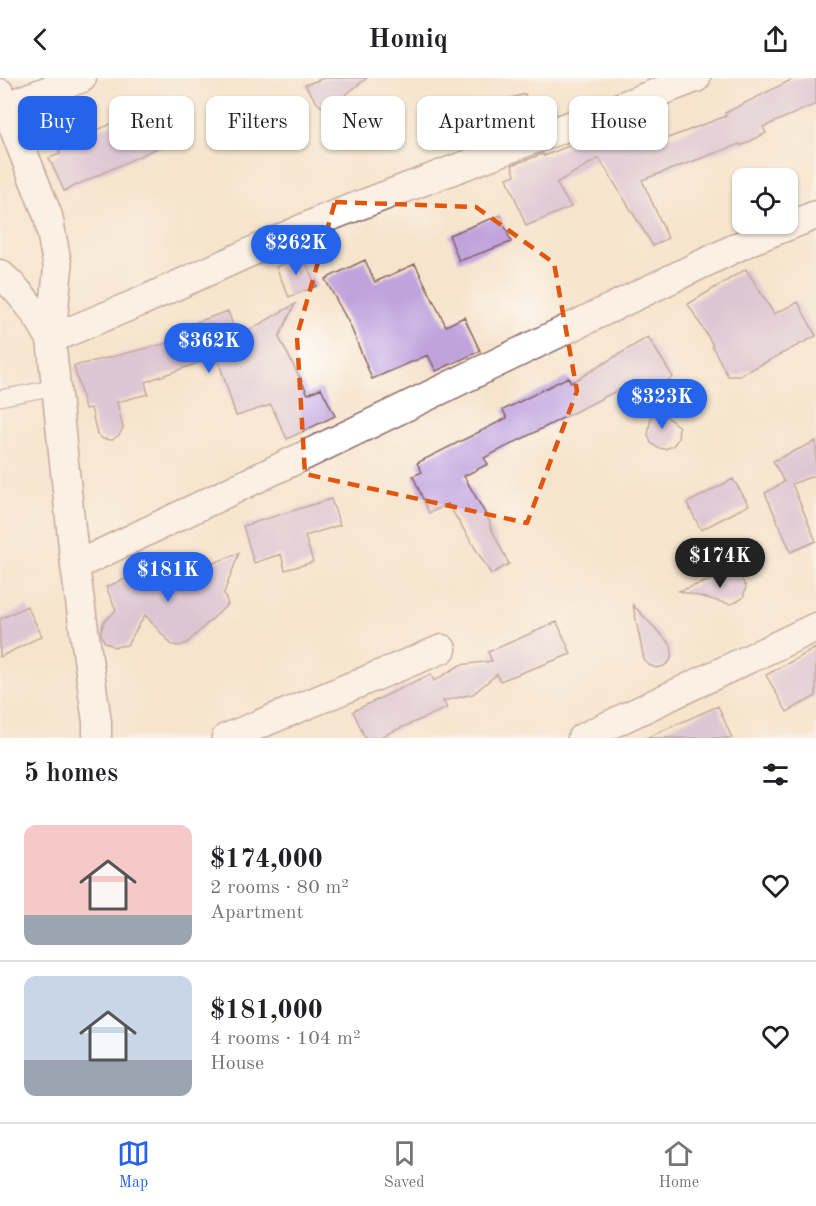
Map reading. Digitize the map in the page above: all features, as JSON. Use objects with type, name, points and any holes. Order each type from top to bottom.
[{"type":"street","points":[[82,78],[3,99],[48,216],[55,246],[58,268],[51,339],[75,566],[97,722],[97,738]]},
{"type":"street","points":[[51,339],[140,302],[326,218],[696,78]]},
{"type":"street","points":[[75,566],[752,240],[816,214]]},
{"type":"street","points":[[0,274],[27,300],[39,316],[51,339]]},
{"type":"street","points":[[582,738],[816,627]]},
{"type":"street","points":[[226,738],[442,649]]},
{"type":"lane","points":[[0,398],[56,387]]},
{"type":"highlighted area","points":[[335,202],[476,207],[554,263],[577,391],[527,523],[305,474],[297,336]]},
{"type":"building","points":[[324,78],[367,78],[344,96],[321,96],[321,106],[305,85]]},
{"type":"building","points":[[795,78],[816,78],[816,104],[763,127],[766,133],[741,146],[740,144],[642,180],[668,238],[653,246],[599,158],[556,183],[571,207],[526,226],[507,178],[515,175],[512,165],[569,146],[569,150],[668,150],[668,138],[726,116],[725,113]]},
{"type":"building","points":[[109,125],[109,150],[153,150],[64,191],[49,158],[60,154],[59,150],[97,150],[97,130]]},
{"type":"building","points":[[501,215],[511,242],[459,261],[449,235]]},
{"type":"building","points":[[303,256],[316,286],[289,297],[276,267]]},
{"type":"building","points":[[365,260],[375,282],[415,264],[446,326],[464,317],[480,351],[436,371],[428,355],[372,379],[350,325],[325,279]]},
{"type":"building","points":[[746,269],[774,314],[798,302],[816,336],[739,376],[728,376],[713,345],[688,304]]},
{"type":"building","points":[[295,304],[279,337],[308,394],[321,388],[335,416],[287,439],[271,405],[236,416],[217,356],[145,382],[148,394],[117,402],[123,428],[119,435],[112,440],[103,439],[97,434],[91,408],[85,409],[74,366],[176,341],[172,331],[228,311],[237,337]]},
{"type":"building","points":[[648,337],[673,377],[633,401],[624,387],[484,458],[488,464],[464,476],[490,522],[509,564],[491,574],[448,504],[429,513],[413,476],[422,472],[417,463],[507,418],[503,410],[568,377],[571,383]]},
{"type":"building","points":[[653,405],[679,427],[678,439],[673,446],[665,449],[658,448],[651,443],[648,435]]},
{"type":"building","points":[[816,441],[816,475],[792,484],[816,541],[791,552],[765,493],[784,482],[773,461]]},
{"type":"building","points":[[733,479],[749,505],[701,530],[687,503]]},
{"type":"building","points":[[331,499],[340,525],[305,536],[313,562],[285,570],[281,554],[254,563],[243,526]]},
{"type":"building","points":[[239,553],[224,593],[228,604],[187,643],[181,646],[172,645],[145,615],[127,645],[114,647],[105,642],[101,632],[104,622],[116,610],[106,587],[139,573],[143,583],[166,561],[173,567],[163,583]]},
{"type":"building","points":[[731,573],[741,578],[746,587],[743,598],[734,603],[729,604],[679,591]]},
{"type":"building","points":[[633,605],[671,645],[670,661],[664,666],[656,668],[644,660]]},
{"type":"building","points":[[27,606],[42,636],[0,657],[0,619]]},
{"type":"building","points":[[557,622],[571,654],[500,681],[497,674],[473,694],[443,701],[447,708],[378,738],[365,738],[353,711],[431,674],[434,681],[460,665],[492,661],[488,652]]},
{"type":"building","points":[[816,648],[816,696],[787,712],[766,675]]},
{"type":"building","points":[[718,706],[732,738],[646,738]]}]
